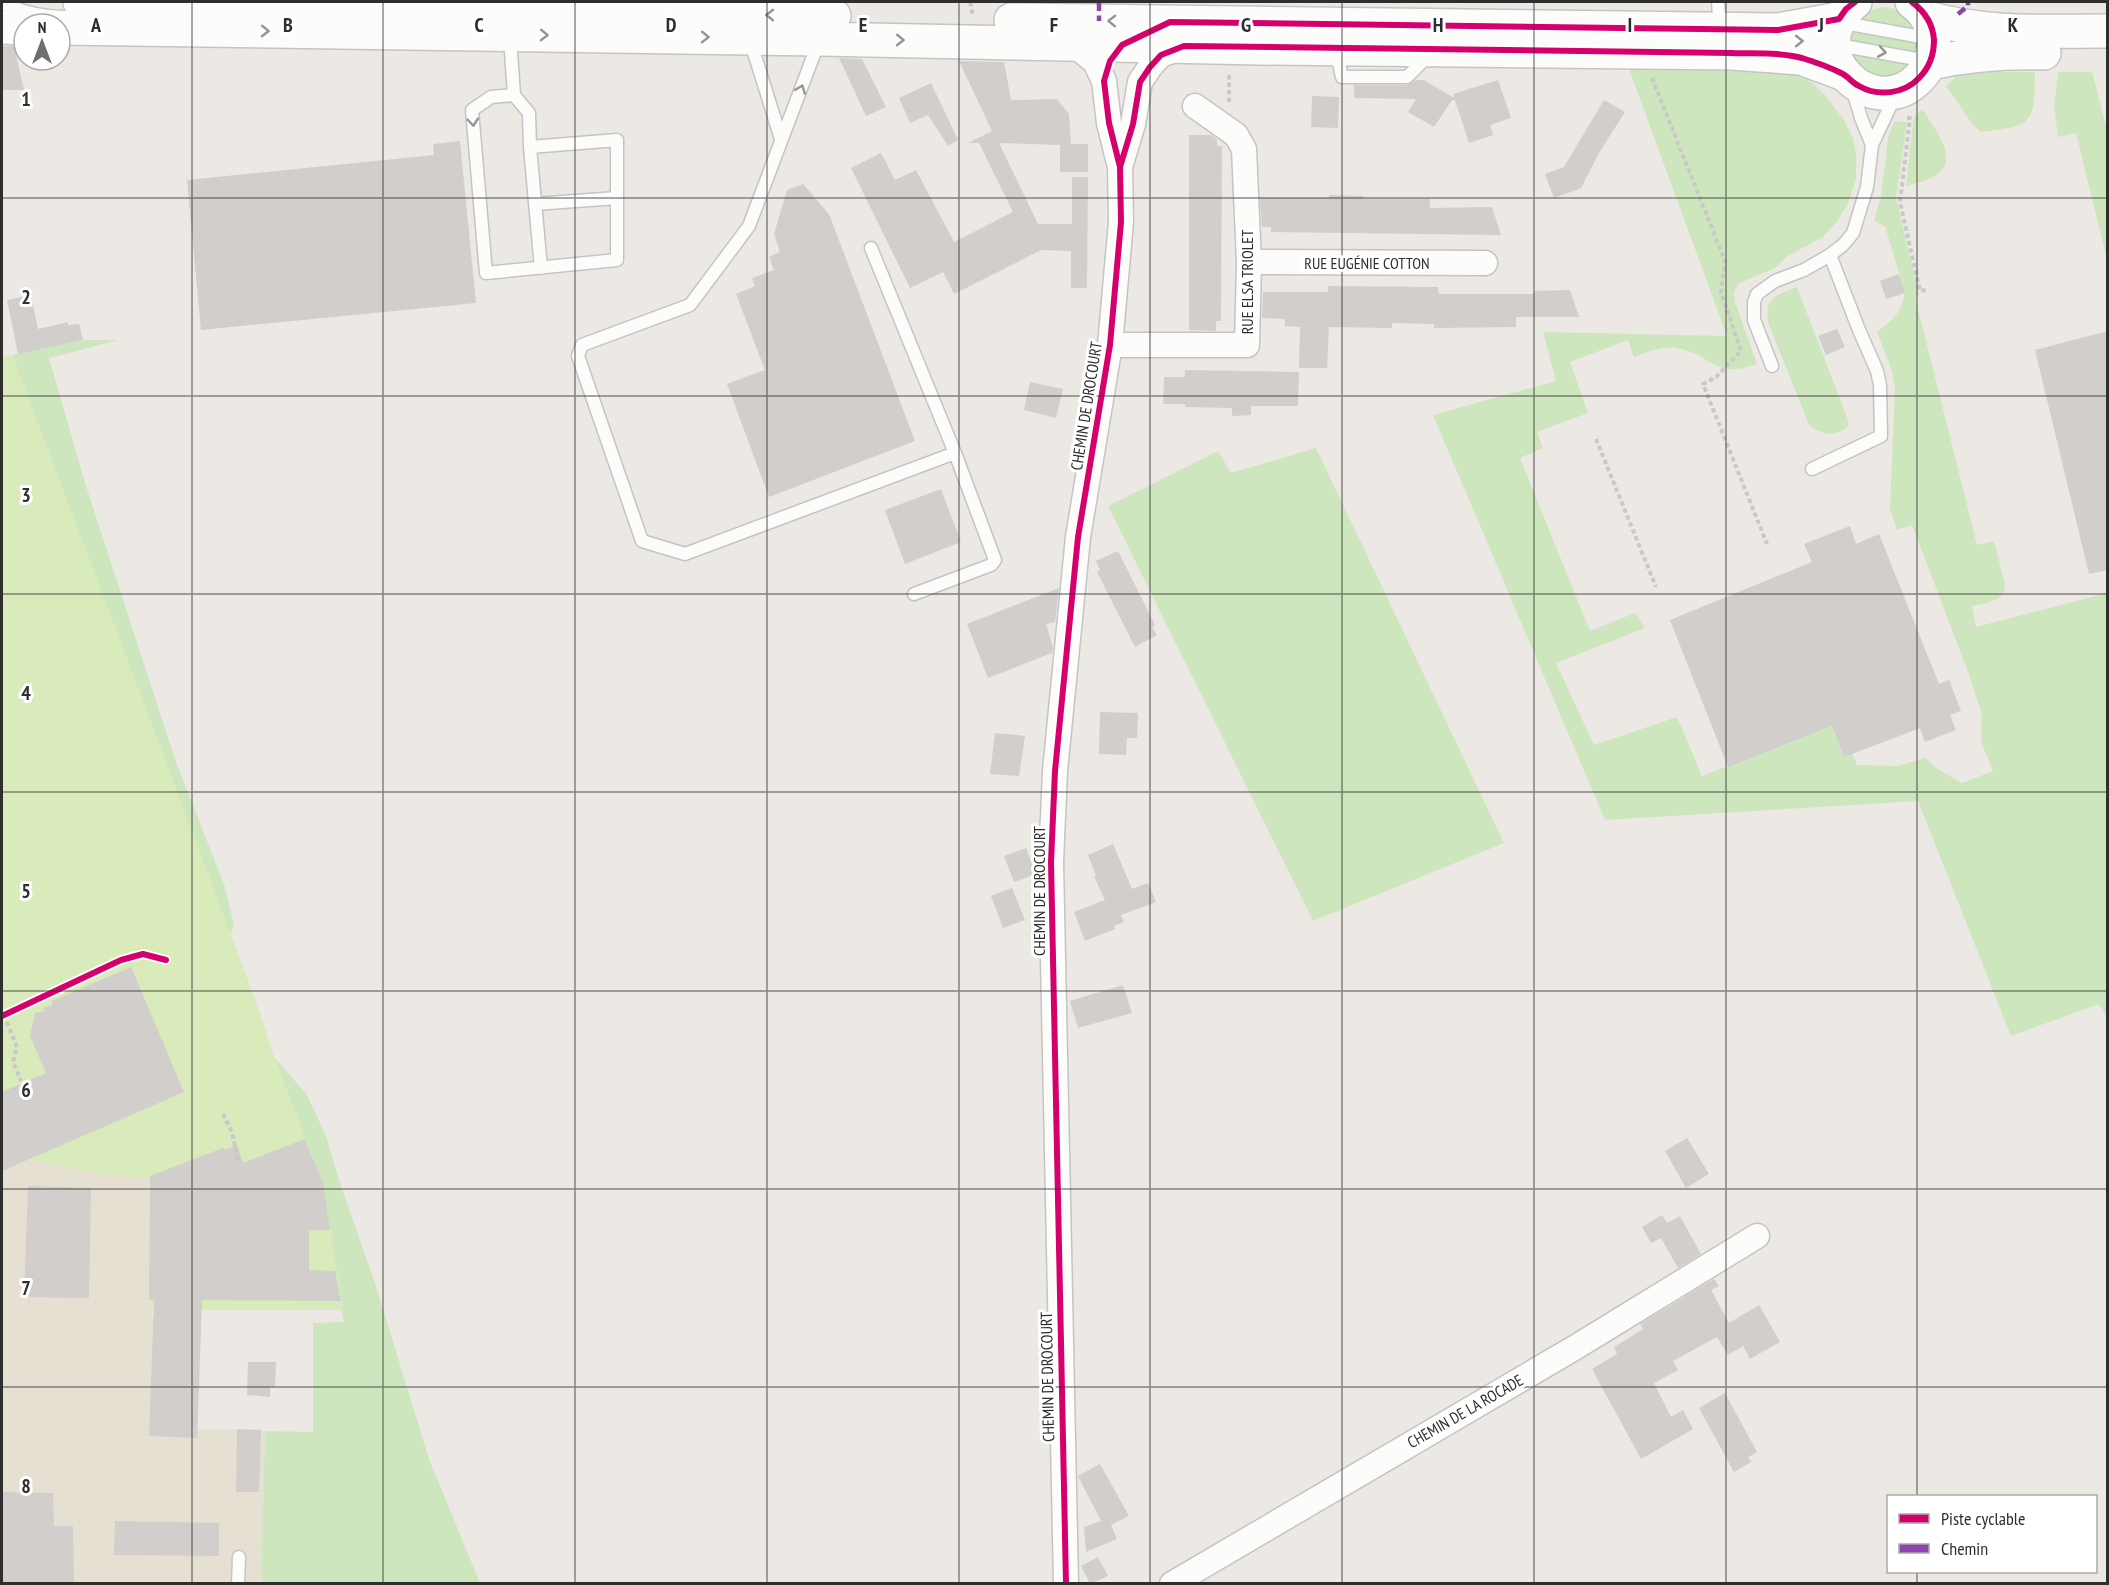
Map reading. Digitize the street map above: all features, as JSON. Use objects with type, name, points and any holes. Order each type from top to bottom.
[{"type":"main road","points":[[80,2],[511,16],[820,19],[972,11],[1177,34],[1260,48],[1642,52],[1782,55],[1801,58],[1844,44]]},
{"type":"main road","points":[[72,28],[511,16],[750,38],[820,19],[1065,44],[1122,45],[1177,34],[1719,15],[1844,44]]},
{"type":"main road","points":[[1929,32],[1956,26],[1981,30],[2108,32]]},
{"type":"main road","points":[[1844,44],[1860,87],[1884,93],[1900,105],[1916,82],[1929,32]]},
{"type":"main road","points":[[1929,32],[1956,58],[2015,52],[2108,54]]},
{"type":"street","points":[[1140,82],[1177,34]]},
{"type":"street","name":"CHEMIN DE DROCOURT","points":[[1065,44],[1080,50],[1095,62],[1104,81],[1109,123],[1120,166],[1120,222],[1110,345],[1078,537],[1055,771],[1051,862],[1066,1584]]},
{"type":"street","points":[[1122,45],[1135,64],[1140,82]]},
{"type":"street","name":"CHEMIN DE DROCOURT","points":[[1104,81],[1110,61],[1122,45]]},
{"type":"street","name":"CHEMIN DE DROCOURT","points":[[1120,166],[1133,124],[1140,82]]},
{"type":"street","name":"RUE ELSA TRIOLET","points":[[1110,345],[1247,345],[1249,262],[1244,149],[1236,135],[1195,106]]},
{"type":"street","name":"RUE EUGÉNIE COTTON","points":[[1249,262],[1485,263]]},
{"type":"street","name":"CHEMIN DE LA ROCADE","points":[[1172,1584],[1576,1347],[1757,1236]]},
{"type":"lane","points":[[2,3],[21,11],[47,17],[94,18],[225,20],[252,7]]},
{"type":"lane","points":[[511,16],[514,95],[529,113],[541,268]]},
{"type":"lane","points":[[820,19],[782,139],[749,226],[690,305],[582,345],[579,356],[642,541],[685,554],[955,453]]},
{"type":"lane","points":[[1260,48],[1284,36],[1814,41],[1844,44],[1916,59],[1929,32],[1855,25],[1844,44],[1861,118],[1872,146]]},
{"type":"lane","points":[[750,38],[782,139]]},
{"type":"lane","points":[[1992,42],[2061,44]]},
{"type":"lane","points":[[514,95],[491,97],[472,110],[486,273],[617,260],[617,140],[530,147]]},
{"type":"lane","points":[[1772,366],[1754,320],[1754,302],[1757,294],[1774,281],[1804,270],[1830,255],[1853,233],[1867,187],[1872,146],[1900,105]]},
{"type":"lane","points":[[535,204],[617,198]]},
{"type":"lane","points":[[871,248],[955,453],[995,560],[991,565],[914,594]]},
{"type":"lane","points":[[1812,469],[1881,436],[1880,385],[1877,371],[1830,255]]},
{"type":"lane","points":[[238,1584],[239,1557]]},
{"type":"path","points":[[1642,52],[1725,261],[1721,292],[1741,351],[1716,377],[1703,384],[1767,544]]},
{"type":"path","points":[[1215,120],[1229,104],[1230,64]]},
{"type":"path","points":[[1900,105],[1910,118],[1900,202],[1920,291],[1926,290]]},
{"type":"path","points":[[1596,439],[1656,587]]},
{"type":"path","points":[[4,1015],[17,1047],[14,1062],[21,1080]]},
{"type":"path","points":[[223,1114],[232,1132],[238,1162]]},
{"type":"shaded area","points":[[29,1159],[108,1176],[150,1176],[149,1300],[153,1320],[201,1320],[198,1429],[265,1431],[261,1583],[2,1583],[2,1171]]},
{"type":"green space","points":[[1887,7],[1906,14],[1917,29],[1858,18],[1871,10]]},
{"type":"green space","points":[[1851,31],[1921,44],[1919,53],[1849,40]]},
{"type":"green space","points":[[1849,54],[1914,66],[1905,75],[1872,79]]},
{"type":"green space","points":[[1629,69],[1800,71],[1825,95],[1844,120],[1853,138],[1856,179],[1848,203],[1836,223],[1822,238],[1789,255],[1775,268],[1738,284],[1734,292],[1735,302],[1757,364],[1742,368],[1721,368],[1689,351],[1676,348],[1655,350],[1634,357],[1628,340],[1570,362],[1588,413],[1537,432],[1543,448],[1520,458],[1590,631],[1635,613],[1645,628],[1556,663],[1594,745],[1677,717],[1702,776],[1832,726],[1844,757],[1852,754],[1857,765],[1898,766],[1925,758],[1936,768],[1962,783],[1993,771],[1981,742],[1982,715],[1967,669],[1912,525],[1897,530],[1890,509],[1895,386],[1891,368],[1877,332],[1894,318],[1901,307],[1905,293],[1885,226],[1874,221],[1881,197],[1888,138],[1894,121],[1907,122],[1896,198],[1919,295],[1915,297],[1977,545],[1994,541],[2005,584],[2002,595],[1994,601],[1972,606],[1976,627],[2107,593],[2107,1017],[2099,1004],[2011,1036],[1918,801],[1605,820],[1433,415],[1556,381],[1543,332],[1727,336]]},
{"type":"green space","points":[[1961,72],[2035,72],[2034,102],[2028,119],[2012,127],[1981,132],[1973,125],[1946,86]]},
{"type":"green space","points":[[2058,72],[2092,72],[2107,130],[2107,260],[2076,133],[2058,137],[2054,107]]},
{"type":"green space","points":[[1923,110],[1944,147],[1946,157],[1944,166],[1937,174],[1925,181],[1906,186],[1913,122],[1915,115]]},
{"type":"green space","points":[[1797,287],[1848,420],[1849,425],[1840,432],[1824,433],[1809,425],[1768,322],[1770,302],[1778,295]]},
{"type":"green space","points":[[83,340],[119,340],[49,358],[86,486],[176,762],[225,887],[234,926],[230,935],[235,949],[12,355]]},
{"type":"green space","points":[[12,355],[323,1183],[343,1310],[151,1310],[149,1300],[150,1177],[108,1176],[29,1159],[2,1171],[2,357]]},
{"type":"green space","points":[[1316,448],[1504,843],[1313,921],[1108,506],[1218,451],[1231,473]]},
{"type":"green space","points":[[274,1057],[307,1095],[326,1136],[376,1286],[429,1459],[480,1583],[261,1584],[265,1431],[313,1432],[313,1323],[344,1322],[335,1271],[305,1139]]},
{"type":"building","points":[[2,46],[12,46],[12,72],[20,72],[24,90],[2,90]]},
{"type":"building","points":[[839,58],[862,59],[886,107],[866,116]]},
{"type":"building","points":[[959,61],[1004,62],[1011,100],[1057,99],[1069,114],[1071,144],[1088,144],[1088,172],[1060,172],[1060,145],[999,143],[1038,224],[1072,224],[1072,177],[1088,177],[1087,288],[1071,288],[1071,251],[1041,250],[954,294],[943,272],[910,288],[851,168],[881,153],[895,180],[916,170],[954,242],[1013,212],[979,143],[968,143],[992,131]]},
{"type":"building","points":[[1416,80],[1424,80],[1454,98],[1453,94],[1498,80],[1511,118],[1490,125],[1493,135],[1469,143],[1455,100],[1452,100],[1434,127],[1408,112],[1416,99],[1354,98],[1354,85],[1407,85]]},
{"type":"building","points":[[931,83],[958,140],[948,146],[928,115],[910,123],[899,98]]},
{"type":"building","points":[[1312,96],[1339,97],[1338,128],[1311,127]]},
{"type":"building","points":[[1604,100],[1625,112],[1599,153],[1581,188],[1554,198],[1545,174],[1564,167]]},
{"type":"building","points":[[1189,135],[1211,135],[1217,139],[1217,146],[1222,146],[1221,321],[1216,321],[1216,331],[1189,330]]},
{"type":"building","points":[[460,141],[476,303],[201,330],[187,180],[434,155],[433,144]]},
{"type":"building","points":[[803,184],[829,214],[915,441],[769,497],[727,384],[765,370],[736,294],[755,286],[752,278],[774,270],[769,257],[780,252],[774,234],[787,190]]},
{"type":"building","points":[[1329,195],[1363,196],[1363,199],[1430,199],[1430,208],[1492,207],[1501,235],[1271,232],[1271,227],[1262,227],[1260,198],[1329,198]]},
{"type":"building","points":[[1899,274],[1905,293],[1886,299],[1880,281]]},
{"type":"building","points":[[1328,286],[1438,287],[1439,294],[1534,294],[1534,291],[1570,290],[1579,317],[1516,317],[1516,327],[1434,328],[1434,324],[1392,323],[1392,328],[1329,327],[1327,368],[1299,368],[1300,327],[1285,326],[1285,319],[1262,318],[1263,292],[1328,292]]},
{"type":"building","points":[[31,295],[38,329],[68,322],[68,325],[79,324],[83,340],[18,354],[7,300]]},
{"type":"building","points":[[1837,329],[1845,347],[1826,355],[1818,336]]},
{"type":"building","points":[[2108,331],[2108,570],[2089,574],[2035,350]]},
{"type":"building","points":[[1185,370],[1299,372],[1298,406],[1251,406],[1251,415],[1232,416],[1232,408],[1163,404],[1164,377],[1185,377]]},
{"type":"building","points":[[1030,382],[1063,389],[1056,418],[1024,410]]},
{"type":"building","points":[[941,489],[961,542],[905,564],[885,510]]},
{"type":"building","points":[[1850,526],[1856,544],[1879,534],[1939,684],[1949,680],[1961,711],[1950,715],[1956,730],[1925,742],[1920,728],[1844,757],[1832,726],[1728,767],[1670,620],[1812,562],[1804,544]]},
{"type":"building","points":[[1118,551],[1155,625],[1152,627],[1157,635],[1135,647],[1097,572],[1100,570],[1096,561]]},
{"type":"building","points":[[1059,588],[1055,622],[1046,624],[1053,648],[1052,653],[988,678],[967,624]]},
{"type":"building","points":[[1100,712],[1138,713],[1137,738],[1127,738],[1126,755],[1099,754]]},
{"type":"building","points":[[995,733],[1025,736],[1019,776],[990,774]]},
{"type":"building","points":[[1113,844],[1132,889],[1148,883],[1156,902],[1121,915],[1124,922],[1114,926],[1115,929],[1085,941],[1074,912],[1105,900],[1094,876],[1096,875],[1088,855]]},
{"type":"building","points":[[1026,848],[1036,874],[1014,882],[1004,856]]},
{"type":"building","points":[[1012,888],[1025,920],[1003,928],[991,896]]},
{"type":"building","points":[[131,967],[184,1092],[2,1171],[2,1092],[46,1073],[30,1036],[35,1013],[44,1011],[44,1008],[52,1005],[52,1001]]},
{"type":"building","points":[[1123,985],[1132,1013],[1078,1028],[1070,1001]]},
{"type":"building","points":[[1687,1138],[1709,1174],[1686,1188],[1665,1151]]},
{"type":"building","points":[[305,1139],[323,1183],[330,1230],[309,1230],[309,1270],[335,1271],[341,1301],[202,1300],[197,1438],[149,1436],[154,1300],[149,1300],[150,1176],[223,1148],[224,1150],[237,1145],[243,1163]]},
{"type":"building","points":[[28,1186],[91,1188],[89,1298],[24,1297]]},
{"type":"building","points":[[1662,1215],[1667,1223],[1680,1216],[1701,1254],[1678,1268],[1661,1238],[1651,1243],[1642,1227]]},
{"type":"building","points":[[1714,1279],[1719,1286],[1711,1290],[1729,1323],[1759,1305],[1780,1342],[1750,1359],[1743,1346],[1728,1355],[1717,1337],[1673,1361],[1678,1370],[1654,1383],[1671,1417],[1683,1410],[1693,1429],[1641,1459],[1592,1369],[1617,1354],[1614,1347],[1643,1329],[1640,1324]]},
{"type":"building","points":[[248,1362],[276,1362],[275,1387],[270,1387],[270,1397],[247,1395]]},
{"type":"building","points":[[1725,1393],[1757,1452],[1748,1457],[1751,1462],[1734,1472],[1699,1408]]},
{"type":"building","points":[[237,1429],[261,1430],[259,1492],[236,1492]]},
{"type":"building","points":[[1100,1464],[1129,1516],[1111,1525],[1117,1539],[1086,1552],[1084,1527],[1101,1521],[1078,1476]]},
{"type":"building","points":[[2,1492],[53,1493],[54,1526],[73,1526],[74,1584],[2,1584]]},
{"type":"building","points":[[115,1521],[219,1523],[219,1556],[114,1555]]},
{"type":"building","points":[[1098,1557],[1108,1576],[1090,1584],[1081,1566]]},
{"type":"marked path","points":[[1099,2],[1099,21]]},
{"type":"marked path","points":[[1958,14],[1968,6],[1968,2]]},
{"type":"cycle path","points":[[1066,1584],[1051,862],[1055,771],[1078,537],[1110,345],[1121,222],[1120,167],[1109,123],[1104,81],[1110,61],[1122,45],[1170,22],[1778,30],[1839,19],[1855,2]]},
{"type":"cycle path","points":[[1120,167],[1133,124],[1140,82],[1161,55],[1184,46],[1776,54],[1802,58],[1827,67],[1843,74],[1857,85],[1882,93],[1906,88],[1913,83],[1926,70],[1932,56],[1934,40],[1930,23],[1912,2]]},
{"type":"cycle path","points":[[2,1016],[121,960],[143,954],[166,960]]}]
